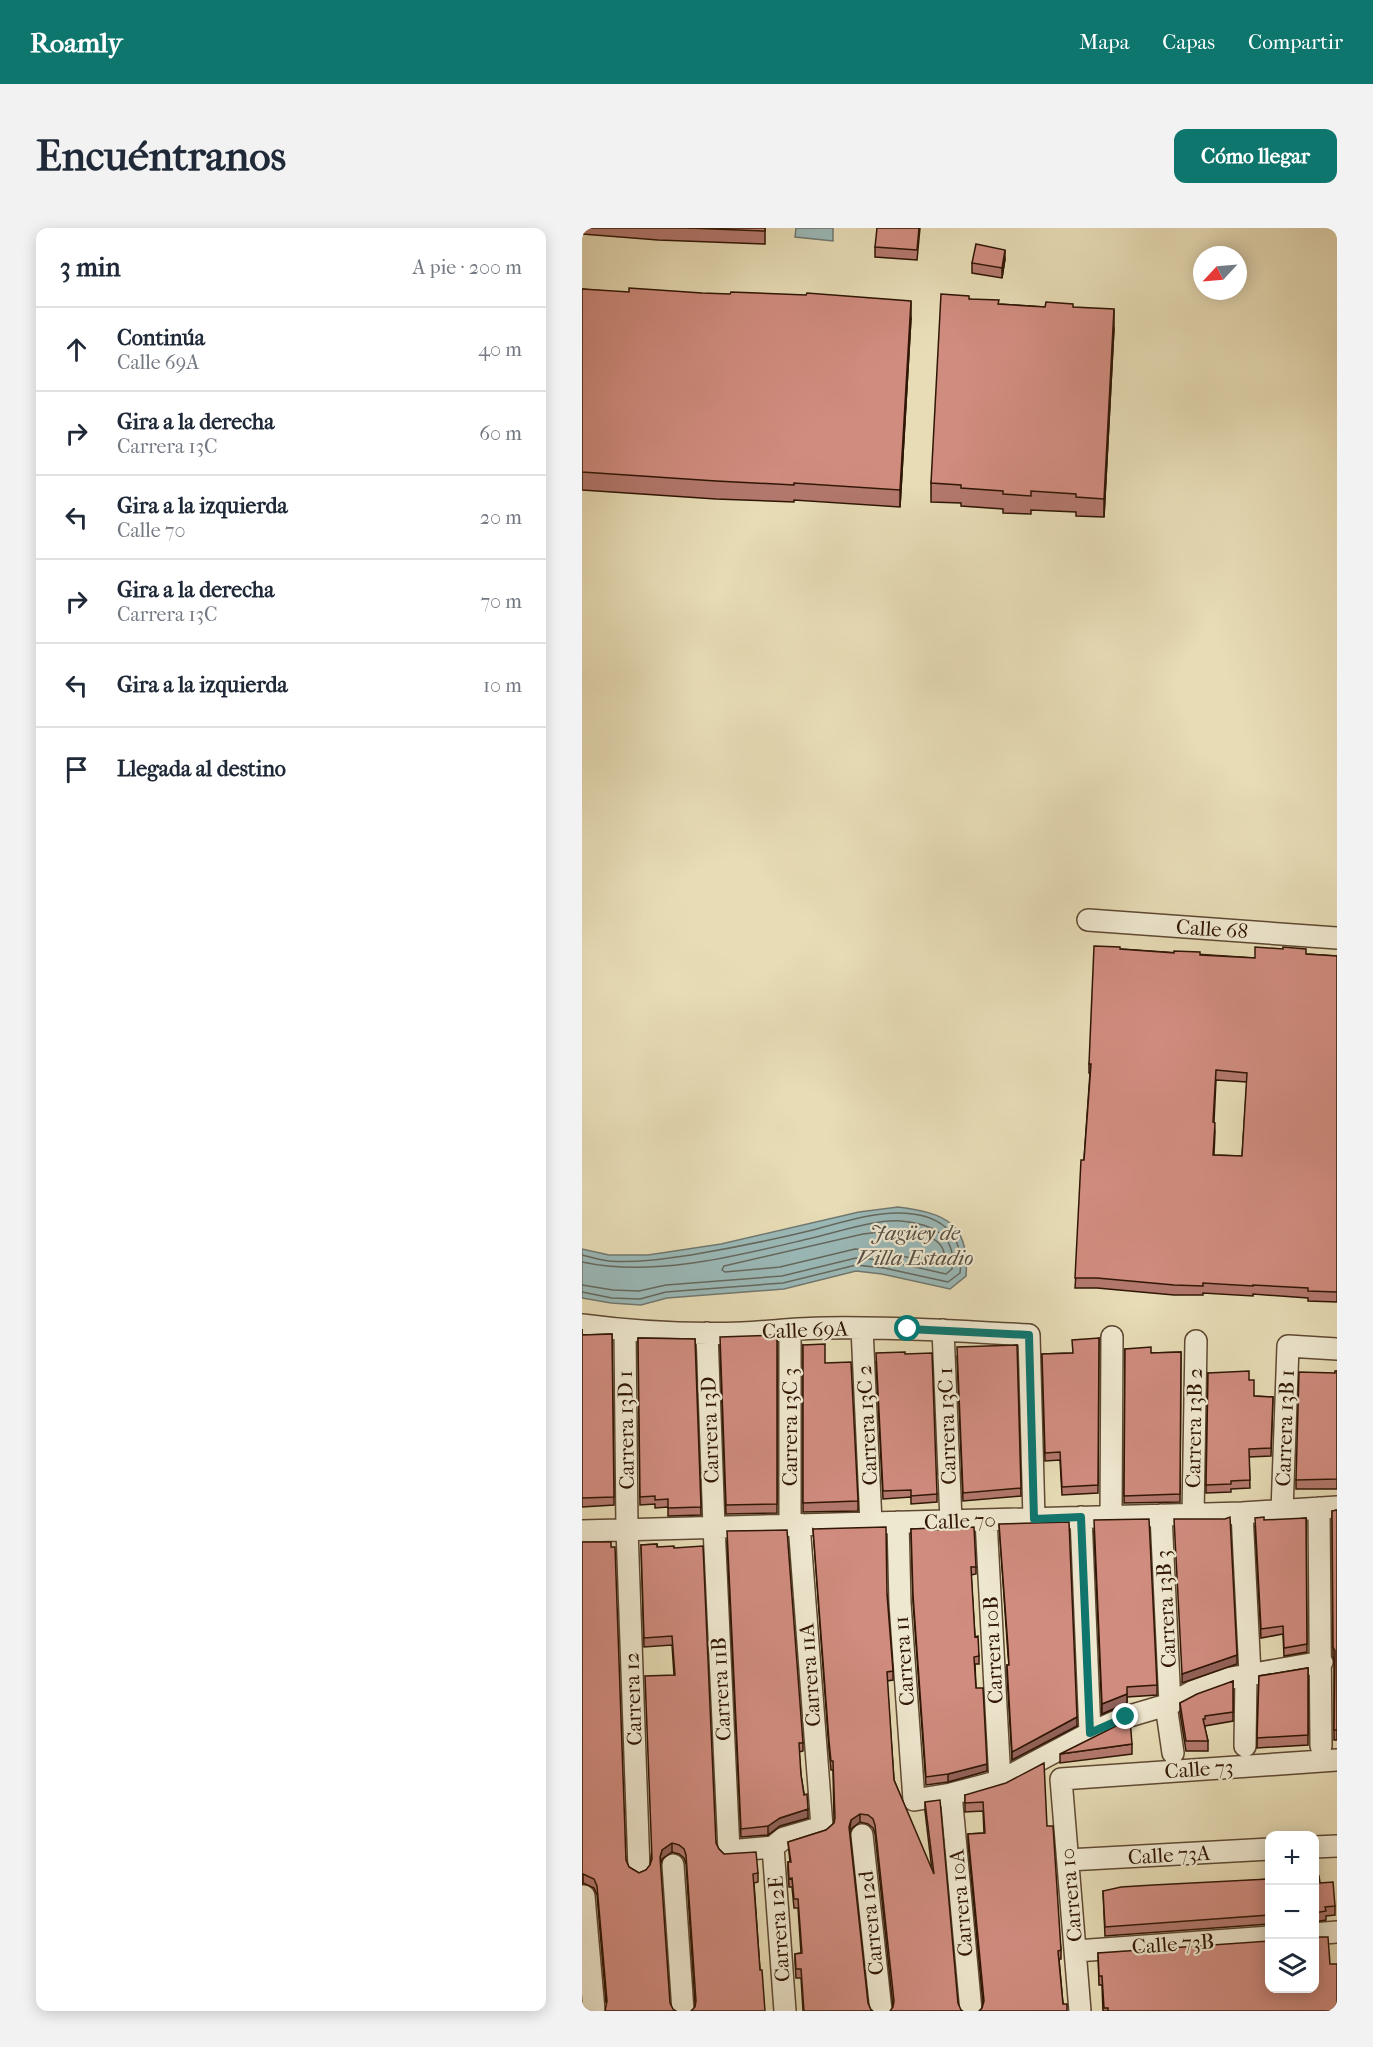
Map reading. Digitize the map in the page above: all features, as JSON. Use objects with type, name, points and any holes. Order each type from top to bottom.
[{"type":"street","name":"Calle 68","points":[[1088,920],[1337,938]]},
{"type":"street","name":"Calle 69A","points":[[582,1325],[625,1331],[707,1333],[862,1328],[1029,1335],[1034,1519]]},
{"type":"street","name":"Carrera 13C 2","points":[[862,1328],[872,1523]]},
{"type":"street","name":"Carrera 13C 3","points":[[790,1330],[795,1524]]},
{"type":"street","name":"Carrera 13C 1","points":[[943,1330],[951,1521]]},
{"type":"street","name":"Carrera 13D 1","points":[[625,1331],[627,1530]]},
{"type":"street","name":"Carrera 13D","points":[[707,1333],[714,1527]]},
{"type":"street","points":[[1112,1337],[1112,1517]]},
{"type":"street","name":"Carrera 13B 2","points":[[1192,1515],[1196,1341]]},
{"type":"street","name":"Carrera 13B 1","points":[[1282,1511],[1288,1346],[1337,1349]]},
{"type":"street","name":"Calle 70","points":[[582,1531],[1192,1515],[1328,1508]]},
{"type":"street","name":"Carrera 13B 1","points":[[1328,1508],[1322,1662],[1329,1753]]},
{"type":"street","points":[[1242,1513],[1248,1675],[1245,1746]]},
{"type":"street","name":"Carrera 13B 3","points":[[1161,1515],[1168,1704],[1173,1753]]},
{"type":"street","points":[[1081,1517],[1090,1733]]},
{"type":"street","name":"Carrera 10B","points":[[986,1520],[1000,1781]]},
{"type":"street","name":"Carrera 11","points":[[898,1522],[900,1603],[914,1800],[951,1794]]},
{"type":"street","name":"Carrera 11A","points":[[773,1847],[784,1838],[822,1827],[795,1524]]},
{"type":"street","name":"Carrera 11B","points":[[714,1527],[729,1851],[773,1847]]},
{"type":"street","name":"Carrera 12","points":[[627,1530],[639,1869]]},
{"type":"street","points":[[951,1794],[1000,1781],[1090,1733],[1126,1717],[1168,1704],[1192,1692],[1231,1678],[1322,1662]]},
{"type":"street","name":"Calle 73","points":[[1061,1779],[1329,1753]]},
{"type":"street","name":"Carrera 10","points":[[1061,1779],[1080,2011]]},
{"type":"street","name":"Carrera 10A","points":[[951,1794],[971,2011]]},
{"type":"street","name":"Carrera 12d","points":[[862,1836],[880,2011]]},
{"type":"street","points":[[1319,1847],[1337,1846]]},
{"type":"street","name":"Carrera 12E","points":[[773,1847],[785,2011]]},
{"type":"street","name":"Calle 73A","points":[[1068,1860],[1265,1849]]},
{"type":"street","points":[[673,1865],[683,2011]]},
{"type":"street","points":[[584,1896],[594,2011]]},
{"type":"street","points":[[1319,1934],[1337,1932]]},
{"type":"street","name":"Calle 73B","points":[[1076,1951],[1265,1937]]},
{"type":"water","points":[[796,228],[833,228],[833,241],[795,237]]},
{"type":"water","name":"Jagüey de Villa Estadio","points":[[898,1207],[941,1217],[959,1232],[964,1244],[966,1276],[950,1289],[882,1274],[856,1271],[784,1289],[667,1298],[641,1305],[582,1298],[582,1249],[609,1255],[648,1255],[721,1244],[859,1212]]},
{"type":"building","points":[[688,228],[765,228],[765,231]]},
{"type":"building","points":[[877,228],[919,228],[917,250],[875,247]]},
{"type":"building","points":[[976,244],[1005,250],[1002,268],[972,263]]},
{"type":"building","points":[[629,288],[730,294],[731,292],[806,295],[807,293],[911,301],[900,490],[582,472],[582,289],[629,292]]},
{"type":"building","points":[[941,294],[969,296],[969,299],[999,300],[998,304],[1045,307],[1046,302],[1073,304],[1073,307],[1114,309],[1104,499],[1076,497],[1076,494],[1031,491],[1031,496],[1003,494],[1003,491],[931,483]]},
{"type":"building","points":[[1094,946],[1174,953],[1174,951],[1200,952],[1200,955],[1255,958],[1255,947],[1283,949],[1283,947],[1306,949],[1306,954],[1337,956],[1337,1292],[1253,1285],[1203,1283],[1203,1286],[1174,1285],[1075,1278],[1081,1160],[1084,1160],[1091,1064],[1089,1064]],"holes":[[[1216,1070],[1247,1073],[1242,1156],[1213,1155]]]},
{"type":"building","points":[[612,1334],[614,1497],[582,1498],[582,1335]]},
{"type":"building","points":[[777,1335],[777,1504],[726,1505],[720,1337]]},
{"type":"building","points":[[638,1338],[695,1339],[701,1507],[668,1508],[668,1499],[655,1500],[655,1496],[640,1497]]},
{"type":"building","points":[[1099,1338],[1098,1485],[1062,1487],[1060,1452],[1045,1453],[1042,1354],[1073,1353],[1072,1340]]},
{"type":"building","points":[[825,1344],[825,1363],[851,1362],[858,1501],[803,1503],[803,1345]]},
{"type":"building","points":[[1017,1345],[1021,1488],[963,1493],[957,1347]]},
{"type":"building","points":[[1151,1347],[1151,1353],[1181,1352],[1180,1494],[1124,1496],[1125,1349]]},
{"type":"building","points":[[905,1352],[905,1354],[932,1353],[937,1494],[911,1496],[911,1490],[883,1491],[876,1353]]},
{"type":"building","points":[[1249,1371],[1249,1380],[1254,1380],[1254,1396],[1273,1397],[1271,1448],[1249,1449],[1250,1480],[1231,1481],[1231,1484],[1206,1485],[1208,1373]]},
{"type":"building","points":[[1337,1371],[1337,1479],[1296,1480],[1299,1372],[1335,1373]]},
{"type":"building","points":[[1337,1510],[1337,1730],[1334,1730],[1332,1511]]},
{"type":"building","points":[[1230,1517],[1237,1655],[1182,1674],[1174,1519],[1225,1519]]},
{"type":"building","points":[[1264,1517],[1264,1520],[1306,1518],[1307,1644],[1284,1648],[1283,1626],[1261,1629],[1255,1518]]},
{"type":"building","points":[[1149,1519],[1157,1685],[1127,1687],[1127,1694],[1102,1704],[1094,1520]]},
{"type":"building","points":[[1069,1522],[1077,1717],[1012,1752],[1008,1647],[999,1524]]},
{"type":"building","points":[[886,1527],[887,1594],[893,1671],[887,1672],[894,1780],[934,1874],[925,1802],[940,1800],[958,2003],[963,2011],[890,2011],[894,2001],[875,1825],[873,1819],[868,1815],[860,1814],[851,1820],[849,1827],[868,2003],[873,2011],[804,2011],[801,1969],[796,1969],[795,1954],[802,1953],[798,1899],[794,1899],[792,1878],[789,1879],[788,1862],[791,1862],[788,1842],[826,1830],[834,1823],[835,1818],[833,1761],[831,1761],[829,1741],[813,1529]]},
{"type":"building","points":[[974,1527],[976,1567],[971,1567],[975,1637],[978,1636],[979,1656],[974,1657],[976,1688],[983,1688],[987,1764],[926,1777],[913,1595],[911,1529]]},
{"type":"building","points":[[787,1530],[803,1743],[799,1743],[801,1775],[804,1795],[807,1794],[808,1809],[780,1818],[768,1826],[741,1829],[727,1531]]},
{"type":"building","points":[[582,1542],[611,1542],[611,1547],[615,1547],[626,1860],[629,1867],[639,1873],[646,1870],[652,1859],[645,1676],[675,1675],[672,1636],[644,1638],[641,1545],[657,1544],[657,1547],[674,1546],[674,1548],[703,1546],[716,1843],[724,1854],[756,1852],[758,1873],[753,1874],[765,2011],[691,2011],[696,2001],[686,1855],[684,1849],[672,1843],[662,1850],[660,1857],[670,2003],[676,2011],[605,2011],[607,2001],[597,1886],[594,1879],[582,1875]]},
{"type":"building","points":[[1308,1668],[1308,1735],[1257,1738],[1259,1676]]},
{"type":"building","points":[[1233,1681],[1233,1712],[1205,1716],[1203,1719],[1208,1741],[1186,1741],[1180,1703]]},
{"type":"building","points":[[1130,1719],[1132,1744],[1060,1754]]},
{"type":"building","points":[[1044,1763],[1047,1826],[1053,1826],[1061,1950],[1058,1951],[1063,2004],[1067,2004],[1067,2011],[979,2011],[984,2001],[968,1834],[985,1833],[983,1802],[965,1803],[965,1795],[1006,1783]]},
{"type":"building","points":[[1319,1876],[1320,1883],[1333,1882],[1335,1906],[1325,1907],[1326,1911],[1319,1912]]},
{"type":"building","points":[[1265,1879],[1265,1915],[1105,1927],[1103,1891],[1121,1887]]},
{"type":"building","points":[[1319,1937],[1328,1937],[1330,1964],[1337,1964],[1337,2011],[1108,2011],[1108,2008],[1104,2008],[1098,1953],[1265,1941],[1265,1993],[1319,1993]]},
{"type":"route","points":[[908,1329],[1029,1335],[1034,1519],[1081,1517],[1090,1733],[1126,1717]]}]
